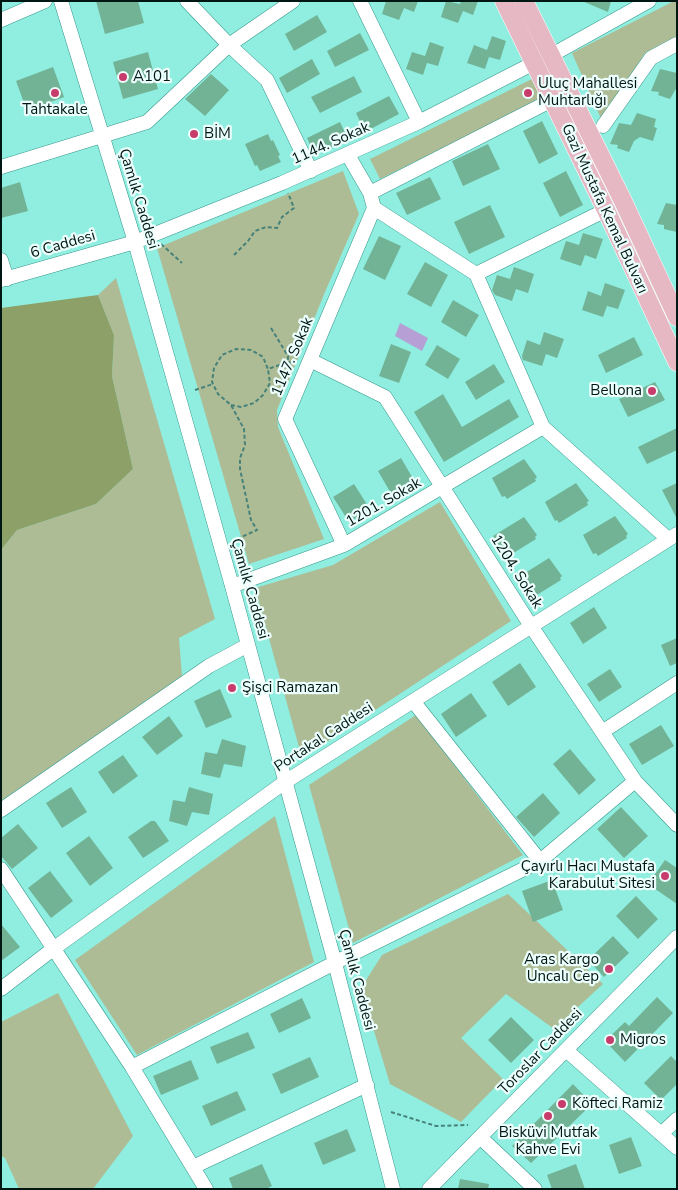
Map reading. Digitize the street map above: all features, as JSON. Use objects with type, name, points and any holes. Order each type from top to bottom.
[{"type":"main road","name":"Gazi Mustafa Kemal Bulvarı","points":[[504,1],[606,210],[677,362]]},
{"type":"main road","name":"Gazi Mustafa Kemal Bulvarı","points":[[524,1],[623,201],[677,317]]},
{"type":"street","points":[[1,20],[45,1]]},
{"type":"street","name":"Çamlık Caddesi","points":[[61,1],[135,242],[232,586],[368,1085],[393,1189]]},
{"type":"street","points":[[187,1],[229,45],[267,80],[311,170]]},
{"type":"street","points":[[1,167],[147,122],[229,45],[293,1]]},
{"type":"street","points":[[360,1],[419,122]]},
{"type":"street","points":[[550,56],[649,1]]},
{"type":"street","points":[[603,126],[651,58],[677,44]]},
{"type":"street","name":"1144. Sokak","points":[[135,242],[348,155],[419,122],[534,63]]},
{"type":"street","points":[[370,193],[552,100]]},
{"type":"street","points":[[348,155],[370,193],[374,208],[476,274],[543,427],[672,537]]},
{"type":"street","name":"1147. Sokak","points":[[344,545],[285,419],[304,362],[374,208]]},
{"type":"street","points":[[476,274],[606,210]]},
{"type":"street","name":"6 Caddesi","points":[[4,280],[135,242]]},
{"type":"street","points":[[1,260],[4,280]]},
{"type":"street","name":"1204. Sokak","points":[[304,362],[385,397],[531,626],[635,781],[677,825]]},
{"type":"street","name":"1201. Sokak","points":[[232,586],[344,545],[543,427]]},
{"type":"street","name":"Portakal Caddesi","points":[[1,988],[285,782],[672,537]]},
{"type":"street","points":[[1,810],[209,666],[248,645]]},
{"type":"street","points":[[602,732],[677,683]]},
{"type":"street","points":[[413,701],[540,861]]},
{"type":"street","points":[[132,1067],[540,861],[635,781]]},
{"type":"street","points":[[1,869],[132,1067],[206,1189]]},
{"type":"street","name":"Toroslar Caddesi","points":[[429,1189],[677,937]]},
{"type":"street","points":[[566,1050],[677,1148]]},
{"type":"street","points":[[193,1167],[368,1085]]},
{"type":"street","points":[[661,1134],[677,1119]]},
{"type":"street","points":[[480,1137],[535,1189]]},
{"type":"path","points":[[234,255],[248,242],[255,231],[266,227],[277,228],[282,217],[294,208],[288,193]]},
{"type":"path","points":[[161,244],[182,263]]},
{"type":"path","points":[[271,328],[288,356],[288,362]]},
{"type":"path","points":[[231,405],[241,407],[254,403],[263,395],[270,382],[268,369],[263,357],[251,350],[236,349],[222,355],[214,368],[212,382],[218,394],[231,405],[244,429],[245,445],[240,458],[240,469],[251,520],[257,530],[237,539]]},
{"type":"path","points":[[268,369],[288,362],[304,362]]},
{"type":"path","points":[[195,390],[213,384]]},
{"type":"path","points":[[391,1112],[436,1126],[468,1125]]},
{"type":"green space","points":[[677,1],[677,36],[645,53],[602,121],[572,53]]},
{"type":"green space","points":[[532,79],[541,99],[380,179],[370,159]]},
{"type":"green space","points":[[343,171],[359,214],[277,410],[278,427],[324,539],[249,564],[157,248]]},
{"type":"green space","points":[[116,278],[215,619],[179,638],[182,676],[1,801],[1,550],[17,530],[96,504],[133,469],[112,376],[114,335],[98,295]]},
{"type":"green space","points":[[98,295],[114,335],[112,376],[133,469],[96,504],[17,530],[1,550],[1,308]]},
{"type":"green space","points":[[440,502],[511,621],[302,758],[255,588],[333,565]]},
{"type":"green space","points":[[416,715],[523,855],[353,943],[309,785]]},
{"type":"green space","points":[[275,816],[314,962],[137,1055],[75,960]]},
{"type":"green space","points":[[508,894],[603,984],[554,1029],[506,994],[461,1038],[503,1079],[461,1122],[390,1084],[361,988],[382,955]]},
{"type":"green space","points":[[58,993],[133,1136],[93,1189],[19,1189],[5,1158],[1,1156],[1,1022]]},
{"type":"shaded area","points":[[400,323],[428,338],[422,351],[395,336]]},
{"type":"building","points":[[96,1],[138,1],[144,23],[105,34]]},
{"type":"building","points":[[386,1],[418,1],[414,12],[404,8],[399,20],[382,14]]},
{"type":"building","points":[[446,1],[460,4],[461,1],[478,1],[473,15],[463,11],[458,23],[441,17]]},
{"type":"building","points":[[582,1],[611,1],[608,12]]},
{"type":"building","points":[[317,15],[327,32],[294,51],[285,34]]},
{"type":"building","points":[[360,33],[369,50],[335,67],[327,51]]},
{"type":"building","points":[[492,36],[506,41],[500,60],[489,57],[485,69],[467,63],[474,45],[487,50]]},
{"type":"building","points":[[430,42],[444,47],[438,66],[427,63],[423,75],[406,69],[412,52],[425,56]]},
{"type":"building","points":[[148,52],[158,89],[123,99],[113,62]]},
{"type":"building","points":[[312,59],[320,74],[287,93],[279,78]]},
{"type":"building","points":[[53,67],[64,97],[27,111],[16,81]]},
{"type":"building","points":[[660,69],[677,73],[677,87],[670,99],[658,95],[659,92],[651,91]]},
{"type":"building","points":[[211,74],[229,90],[205,116],[185,99]]},
{"type":"building","points":[[354,76],[362,92],[320,113],[311,97]]},
{"type":"building","points":[[389,96],[399,114],[365,132],[356,113]]},
{"type":"building","points":[[637,113],[656,119],[654,127],[657,128],[653,141],[640,137],[634,141],[629,152],[617,148],[618,145],[610,144],[619,123],[631,125]]},
{"type":"building","points":[[542,121],[558,154],[539,164],[523,131]]},
{"type":"building","points":[[340,122],[348,139],[315,155],[307,138]]},
{"type":"building","points":[[268,134],[280,155],[278,156],[281,162],[260,171],[257,165],[255,166],[245,144]]},
{"type":"building","points":[[488,144],[500,169],[463,186],[452,161]]},
{"type":"building","points":[[566,171],[583,205],[560,217],[543,183]]},
{"type":"building","points":[[430,177],[441,199],[407,215],[396,193]]},
{"type":"building","points":[[20,182],[28,211],[1,218],[1,188]]},
{"type":"building","points":[[666,203],[677,205],[677,232],[664,229],[664,225],[657,224]]},
{"type":"building","points":[[490,205],[505,237],[469,254],[454,222]]},
{"type":"building","points":[[583,233],[603,239],[596,259],[585,255],[581,266],[560,259],[566,241],[579,245]]},
{"type":"building","points":[[379,236],[401,246],[385,280],[363,269]]},
{"type":"building","points":[[425,262],[448,275],[431,307],[407,294]]},
{"type":"building","points":[[514,267],[534,274],[528,293],[516,289],[512,301],[495,295],[492,290],[497,275],[510,279]]},
{"type":"building","points":[[605,283],[625,290],[618,309],[607,306],[603,317],[582,310],[588,291],[601,296]]},
{"type":"building","points":[[453,300],[479,315],[466,337],[441,322]]},
{"type":"building","points":[[544,332],[564,339],[557,358],[546,354],[542,366],[523,360],[522,356],[527,340],[540,345]]},
{"type":"building","points":[[634,337],[643,355],[606,373],[598,355]]},
{"type":"building","points":[[391,344],[411,352],[399,383],[379,376]]},
{"type":"building","points":[[437,345],[460,359],[448,379],[425,365]]},
{"type":"building","points":[[494,364],[505,382],[476,400],[465,382]]},
{"type":"building","points":[[655,382],[665,400],[628,417],[619,399]]},
{"type":"building","points":[[443,394],[462,427],[509,399],[519,417],[444,462],[414,412]]},
{"type":"building","points":[[677,428],[677,450],[647,464],[638,447]]},
{"type":"building","points":[[401,458],[415,482],[392,495],[378,471]]},
{"type":"building","points":[[524,459],[537,477],[536,481],[507,499],[505,496],[502,497],[492,478]]},
{"type":"building","points":[[576,483],[589,501],[587,502],[588,505],[559,523],[557,520],[555,521],[545,502]]},
{"type":"building","points":[[677,483],[677,519],[662,490]]},
{"type":"building","points":[[354,484],[370,509],[349,522],[333,497]]},
{"type":"building","points":[[615,516],[628,534],[627,538],[598,556],[596,553],[593,554],[583,535]]},
{"type":"building","points":[[524,517],[537,535],[536,539],[507,557],[505,554],[503,555],[493,536]]},
{"type":"building","points":[[549,558],[562,576],[561,580],[532,598],[530,595],[527,596],[517,578]]},
{"type":"building","points":[[594,607],[607,628],[583,644],[570,623]]},
{"type":"building","points":[[677,638],[677,663],[670,666],[661,645]]},
{"type":"building","points":[[520,663],[536,687],[508,706],[492,682]]},
{"type":"building","points":[[610,669],[622,687],[599,702],[587,684]]},
{"type":"building","points":[[220,689],[232,717],[206,728],[194,701]]},
{"type":"building","points":[[471,693],[487,716],[456,737],[441,714]]},
{"type":"building","points":[[169,716],[183,736],[157,755],[142,737]]},
{"type":"building","points":[[661,725],[674,746],[642,765],[629,744]]},
{"type":"building","points":[[222,739],[246,746],[242,767],[224,764],[220,778],[201,774],[205,752],[217,754]]},
{"type":"building","points":[[570,749],[596,780],[579,795],[553,764]]},
{"type":"building","points":[[123,755],[138,776],[113,794],[98,772]]},
{"type":"building","points":[[71,787],[87,812],[62,828],[46,803]]},
{"type":"building","points":[[189,787],[213,794],[209,815],[192,812],[187,826],[169,821],[173,800],[185,802]]},
{"type":"building","points":[[543,793],[560,813],[534,837],[516,817]]},
{"type":"building","points":[[621,807],[648,836],[624,858],[597,829]]},
{"type":"building","points":[[151,821],[155,821],[169,841],[143,858],[128,837]]},
{"type":"building","points":[[18,824],[38,848],[12,869],[1,856],[1,838]]},
{"type":"building","points":[[89,836],[113,868],[90,886],[66,853]]},
{"type":"building","name":"Çayırlı Hacı Mustafa Karabulut Sitesi","points":[[665,860],[677,868],[677,904],[648,884]]},
{"type":"building","points":[[50,871],[73,901],[51,918],[28,888]]},
{"type":"building","points":[[552,880],[563,910],[533,922],[522,891]]},
{"type":"building","points":[[636,896],[658,919],[638,939],[616,916]]},
{"type":"building","points":[[1,924],[20,947],[1,961]]},
{"type":"building","points":[[613,936],[629,953],[604,977],[588,960]]},
{"type":"building","points":[[657,997],[673,1013],[625,1062],[605,1041],[625,1022],[629,1026]]},
{"type":"building","points":[[302,998],[311,1018],[279,1033],[270,1014]]},
{"type":"building","points":[[511,1017],[534,1040],[511,1063],[488,1040]]},
{"type":"building","points":[[248,1032],[255,1048],[217,1064],[210,1047]]},
{"type":"building","points":[[671,1056],[677,1062],[677,1084],[661,1100],[644,1083]]},
{"type":"building","points":[[310,1057],[319,1077],[281,1094],[272,1074]]},
{"type":"building","points":[[191,1060],[199,1079],[161,1095],[153,1076]]},
{"type":"building","points":[[573,1084],[592,1104],[531,1163],[512,1146]]},
{"type":"building","points":[[237,1091],[246,1110],[211,1126],[202,1106]]},
{"type":"building","points":[[347,1129],[356,1151],[323,1165],[314,1143]]},
{"type":"building","points":[[631,1137],[642,1166],[619,1174],[609,1145]]},
{"type":"building","points":[[262,1164],[272,1186],[266,1189],[233,1189],[229,1178]]},
{"type":"building","points":[[576,1164],[585,1189],[552,1189],[547,1175]]},
{"type":"building","points":[[460,1179],[489,1184],[488,1189],[458,1189]]},
{"type":"place","name":"A101","points":[[123,77]]},
{"type":"place","name":"Tahtakale","points":[[55,93]]},
{"type":"place","name":"Uluç Mahallesi Muhtarlığı","points":[[528,93]]},
{"type":"place","name":"BİM","points":[[194,134]]},
{"type":"place","name":"Bellona","points":[[652,391]]},
{"type":"place","name":"Şişci Ramazan","points":[[232,688]]},
{"type":"place","name":"Çayırlı Hacı Mustafa Karabulut Sitesi","points":[[665,876]]},
{"type":"place","name":"Aras Kargo Uncalı Cep","points":[[609,969]]},
{"type":"place","name":"Migros","points":[[610,1040]]},
{"type":"place","name":"Köfteci Ramiz","points":[[562,1104]]},
{"type":"place","name":"Bisküvi Mutfak Kahve Evi","points":[[548,1116]]}]
